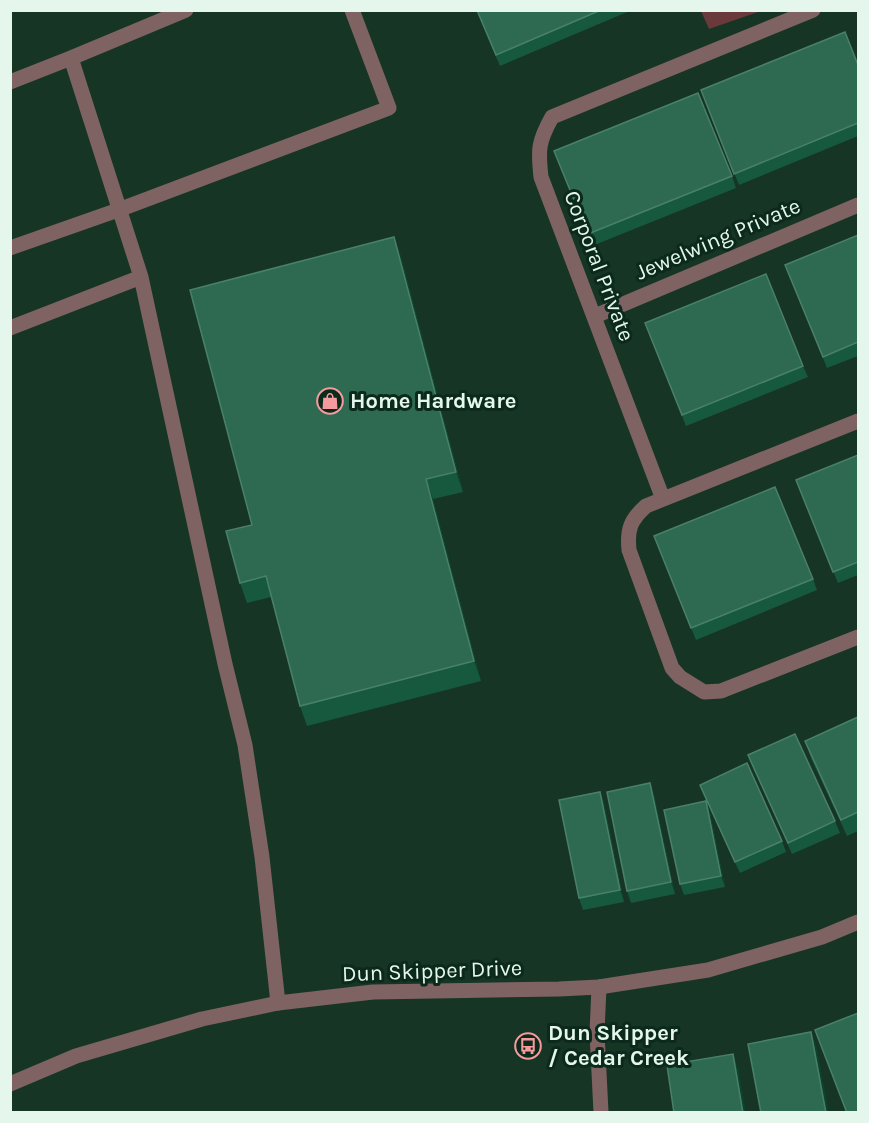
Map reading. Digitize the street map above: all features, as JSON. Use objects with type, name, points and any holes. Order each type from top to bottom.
[{"type":"street","points":[[10,82],[186,10]]},
{"type":"street","points":[[10,248],[389,108],[352,10]]},
{"type":"street","name":"Corporal Private","points":[[663,499],[541,177],[538,155],[543,132],[552,117],[813,10]]},
{"type":"street","points":[[71,58],[141,277],[225,664],[245,745],[262,857],[278,1003]]},
{"type":"street","name":"Jewelwing Private","points":[[595,316],[858,205]]},
{"type":"street","points":[[10,328],[141,277]]},
{"type":"street","points":[[858,421],[645,506],[635,515],[628,538],[629,550],[672,668],[680,677],[704,692],[721,691],[858,637]]},
{"type":"street","name":"Dun Skipper Drive","points":[[10,1084],[76,1056],[202,1019],[278,1003],[373,992],[599,987],[708,970],[822,937],[858,922]]},
{"type":"street","points":[[599,987],[597,1033],[601,1113]]},
{"type":"shaded area","points":[[701,11],[761,11],[709,29]]},
{"type":"building","points":[[477,10],[601,10],[496,55]]},
{"type":"building","points":[[845,32],[858,65],[858,123],[734,174],[701,90]]},
{"type":"building","points":[[698,93],[732,176],[588,234],[554,151]]},
{"type":"building","points":[[858,235],[858,342],[823,357],[785,265]]},
{"type":"building","name":"Home Hardware","points":[[394,237],[456,472],[426,479],[474,661],[300,706],[266,576],[240,583],[226,531],[252,525],[190,290]]},
{"type":"building","points":[[766,274],[803,366],[682,415],[645,323]]},
{"type":"building","points":[[858,455],[858,562],[833,572],[796,480]]},
{"type":"building","points":[[775,487],[813,579],[691,628],[654,536]]},
{"type":"building","points":[[858,717],[858,812],[841,820],[805,741]]},
{"type":"building","points":[[795,734],[835,821],[788,843],[748,755]]},
{"type":"building","points":[[747,763],[782,841],[735,862],[700,785]]},
{"type":"building","points":[[650,783],[671,882],[627,891],[607,792]]},
{"type":"building","points":[[600,792],[620,890],[579,898],[559,800]]},
{"type":"building","points":[[706,801],[721,876],[680,884],[664,810]]},
{"type":"building","points":[[858,1013],[858,1113],[847,1113],[815,1030]]},
{"type":"building","points":[[811,1032],[826,1113],[761,1113],[748,1044]]},
{"type":"building","points":[[733,1054],[743,1113],[674,1113],[667,1065]]},
{"type":"place","name":"Home Hardware","points":[[330,401]]},
{"type":"place","name":"Dun Skipper / Cedar Creek","points":[[528,1046]]}]
